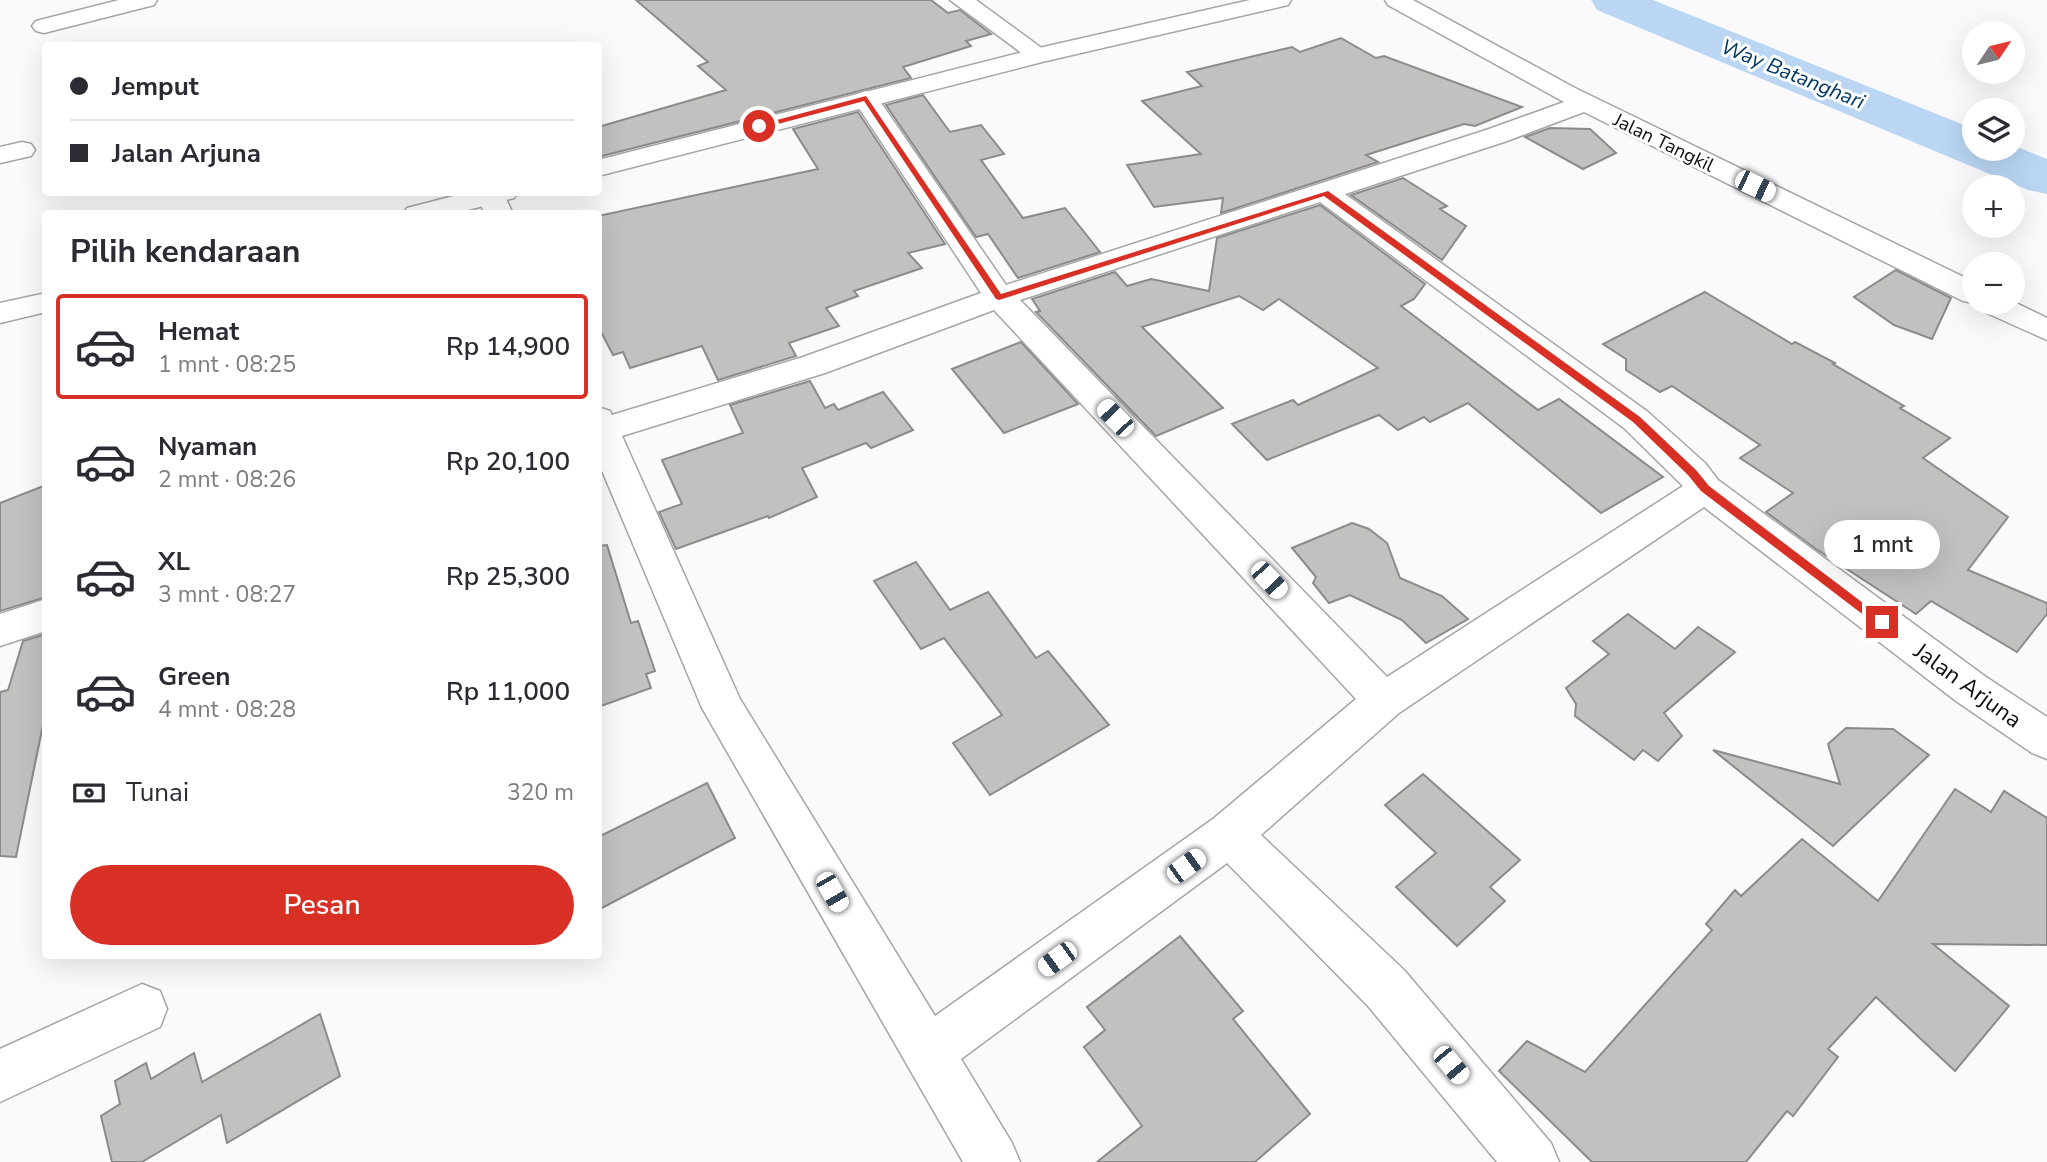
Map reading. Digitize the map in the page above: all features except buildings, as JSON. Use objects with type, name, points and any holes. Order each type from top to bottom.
[{"type":"street","points":[[44,26],[146,0]]},
{"type":"street","points":[[961,0],[1039,55]]},
{"type":"street","points":[[602,167],[1039,55],[1280,0]]},
{"type":"street","name":"Jalan Tangkil","points":[[1396,0],[1585,103],[1962,288]]},
{"type":"street","points":[[866,99],[999,298],[1384,701]]},
{"type":"street","points":[[602,426],[814,365],[999,298],[1498,135],[1585,103]]},
{"type":"street","name":"Jalan Arjuna","points":[[1325,192],[1636,419],[1692,472],[1705,489],[1970,689],[2047,740]]},
{"type":"street","points":[[442,210],[498,201]]},
{"type":"street","points":[[0,313],[42,303]]},
{"type":"street","points":[[2016,315],[2047,330]]},
{"type":"street","points":[[602,432],[723,708],[993,1162]]},
{"type":"street","points":[[928,1052],[1229,834],[1384,701],[1705,489]]},
{"type":"street","points":[[0,631],[42,616]]},
{"type":"street","points":[[1229,834],[1386,988],[1532,1162]]},
{"type":"street","points":[[0,1076],[142,1009]]},
{"type":"waterway","name":"Way Batanghari","points":[[1613,0],[1962,143]]},
{"type":"waterway","name":"Way Batanghari","points":[[2005,161],[2047,178]]},
{"type":"route","points":[[759,126],[866,99],[999,298],[1325,192],[1636,419],[1692,472],[1705,489],[1882,622]]}]
